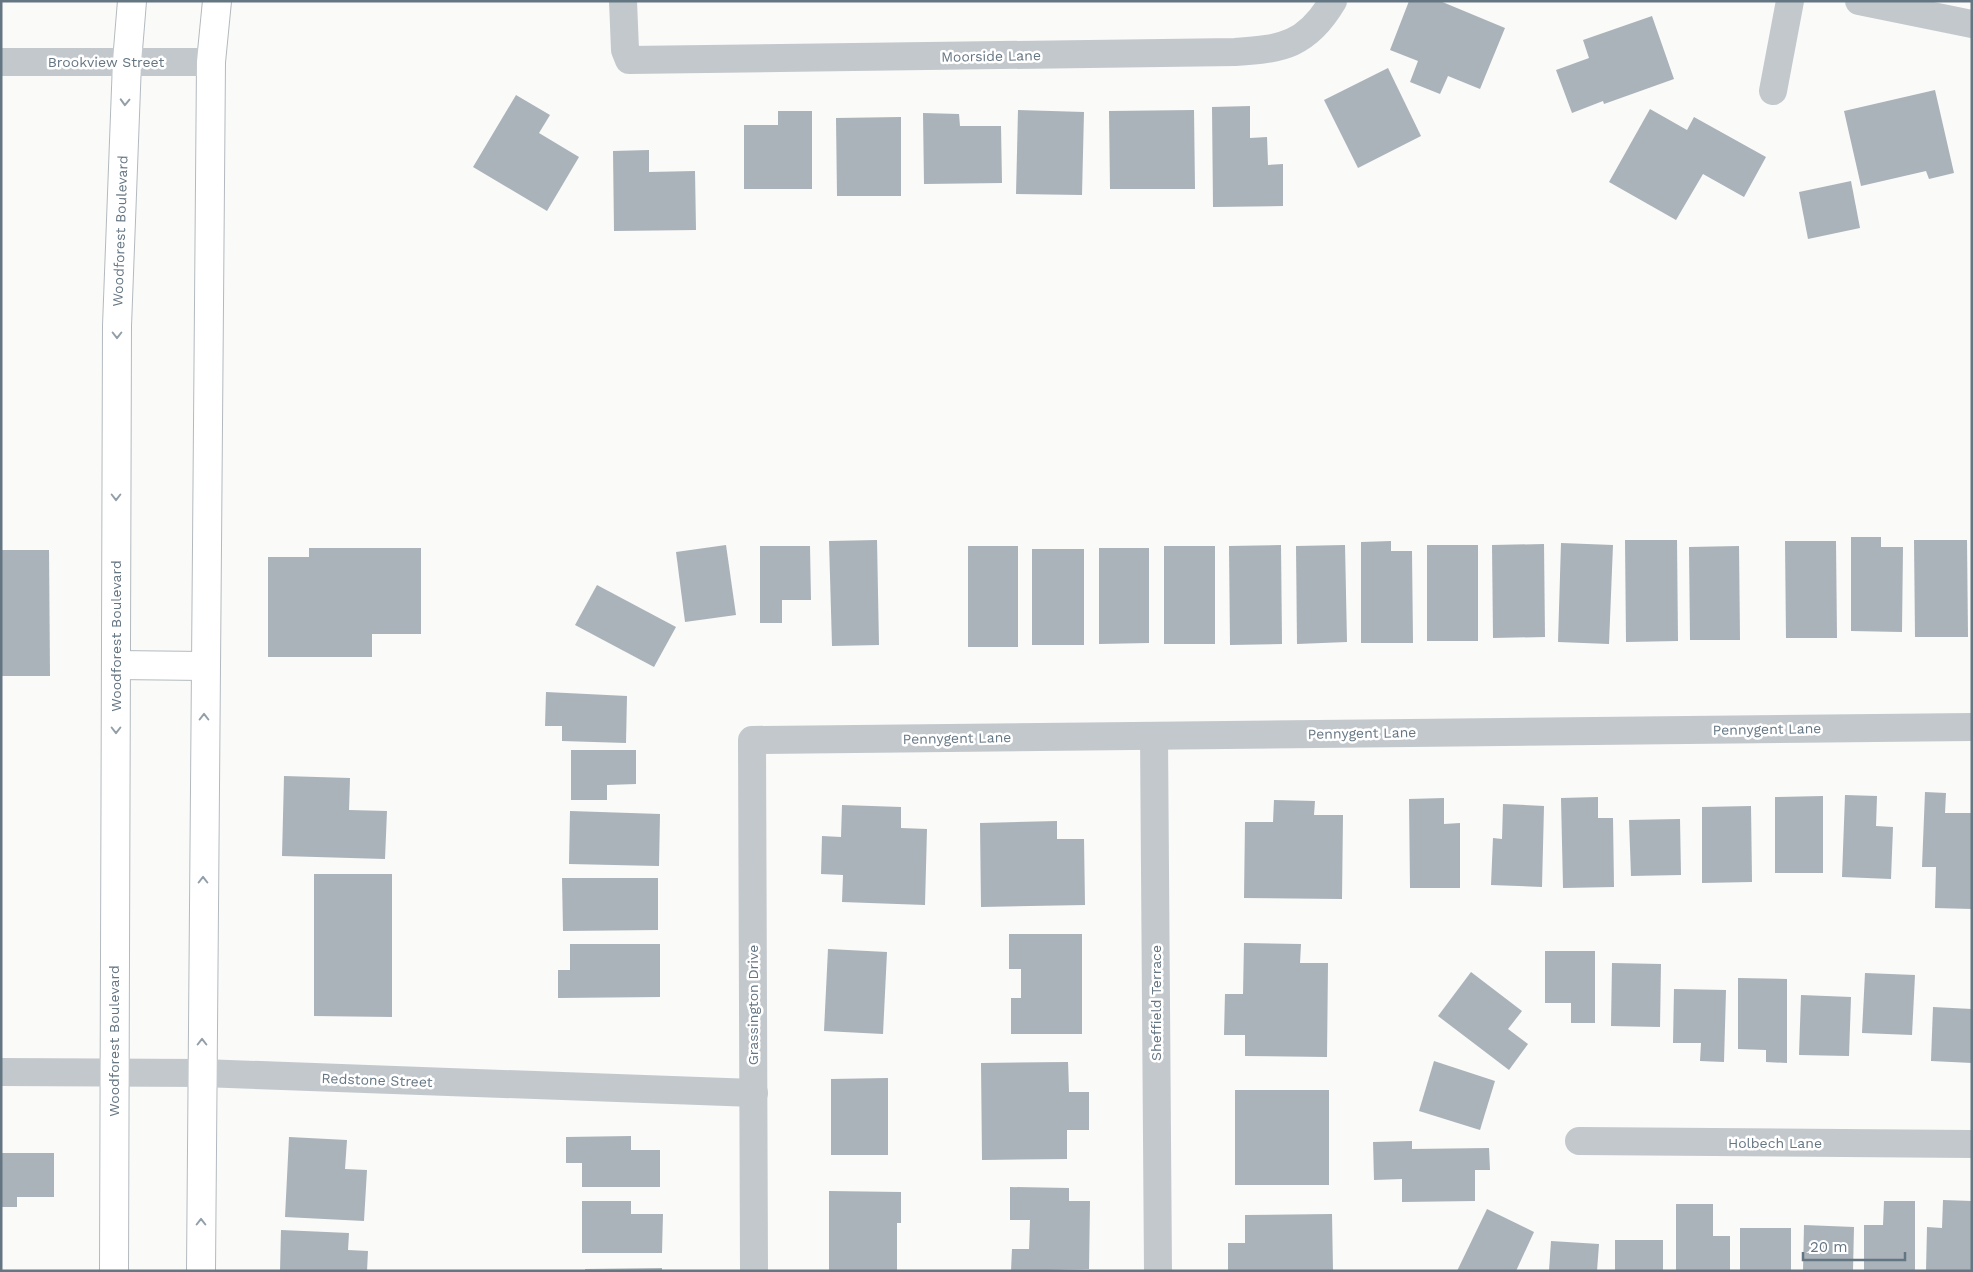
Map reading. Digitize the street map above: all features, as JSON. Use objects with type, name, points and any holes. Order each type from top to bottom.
[{"type":"main road","name":"Woodforest Boulevard","points":[[114,1271],[116,326],[127,62],[132,1]]},
{"type":"main road","points":[[201,1271],[211,62],[217,1]]},
{"type":"main road","points":[[116,665],[205,666]]},
{"type":"street","name":"Moorside Lane","points":[[623,1],[625,50],[629,60],[1187,53],[1269,50],[1298,40],[1321,21],[1333,1]]},
{"type":"street","points":[[1773,92],[1790,1]]},
{"type":"street","points":[[1860,1],[1972,24]]},
{"type":"street","name":"Brookview Street","points":[[1,62],[211,62]]},
{"type":"street","name":"Pennygent Lane","points":[[752,740],[1972,727]]},
{"type":"street","name":"Sheffield Terrace","points":[[1154,736],[1158,1271]]},
{"type":"street","name":"Grassington Drive","points":[[752,740],[754,1271]]},
{"type":"street","name":"Redstone Street","points":[[1,1072],[202,1074],[754,1093]]},
{"type":"street","name":"Holbech Lane","points":[[1579,1141],[1972,1144]]},
{"type":"building","points":[[1409,1],[1440,1],[1505,28],[1480,89],[1448,76],[1440,94],[1410,82],[1418,61],[1390,50]]},
{"type":"building","points":[[1652,16],[1674,79],[1604,104],[1603,101],[1572,113],[1556,70],[1589,58],[1583,40]]},
{"type":"building","points":[[1388,68],[1421,136],[1358,168],[1324,100]]},
{"type":"building","points":[[1935,90],[1954,173],[1929,179],[1926,171],[1861,186],[1844,111]]},
{"type":"building","points":[[516,95],[550,115],[539,133],[579,157],[547,211],[473,167]]},
{"type":"building","points":[[1250,106],[1250,138],[1267,137],[1268,165],[1283,164],[1283,206],[1213,207],[1212,107]]},
{"type":"building","points":[[1650,109],[1687,130],[1694,117],[1766,157],[1744,197],[1703,174],[1676,220],[1609,182]]},
{"type":"building","points":[[1018,110],[1084,112],[1082,195],[1016,194]]},
{"type":"building","points":[[1194,110],[1195,189],[1110,189],[1109,111]]},
{"type":"building","points":[[778,111],[812,111],[812,189],[744,189],[744,125],[778,125]]},
{"type":"building","points":[[923,113],[959,114],[960,126],[1001,126],[1002,183],[924,184]]},
{"type":"building","points":[[901,117],[901,196],[837,196],[836,118]]},
{"type":"building","points":[[649,150],[649,172],[695,171],[696,230],[614,231],[613,151]]},
{"type":"building","points":[[1851,181],[1860,228],[1808,239],[1799,192]]},
{"type":"building","points":[[1851,537],[1881,537],[1881,547],[1903,547],[1902,632],[1851,631]]},
{"type":"building","points":[[877,540],[879,645],[832,646],[829,541]]},
{"type":"building","points":[[1625,540],[1677,540],[1678,641],[1626,642]]},
{"type":"building","points":[[1914,540],[1967,540],[1968,637],[1915,637]]},
{"type":"building","points":[[1391,541],[1391,551],[1412,551],[1413,643],[1361,643],[1361,542]]},
{"type":"building","points":[[1785,541],[1836,541],[1837,638],[1786,638]]},
{"type":"building","points":[[1561,543],[1613,545],[1609,644],[1558,642]]},
{"type":"building","points":[[1544,544],[1545,637],[1493,638],[1492,545]]},
{"type":"building","points":[[726,545],[736,615],[685,622],[676,552]]},
{"type":"building","points":[[1281,545],[1282,644],[1230,645],[1229,546]]},
{"type":"building","points":[[1345,545],[1347,642],[1297,644],[1296,546]]},
{"type":"building","points":[[1427,545],[1478,545],[1478,641],[1427,641]]},
{"type":"building","points":[[760,546],[810,546],[811,600],[782,600],[782,623],[760,623]]},
{"type":"building","points":[[968,546],[1018,546],[1018,647],[968,647]]},
{"type":"building","points":[[1164,546],[1215,546],[1215,644],[1164,644]]},
{"type":"building","points":[[1739,546],[1740,640],[1690,640],[1689,547]]},
{"type":"building","points":[[309,548],[421,548],[421,634],[372,634],[372,657],[268,657],[268,557],[309,557]]},
{"type":"building","points":[[1099,548],[1149,548],[1149,643],[1099,644]]},
{"type":"building","points":[[1032,549],[1084,549],[1084,645],[1032,645]]},
{"type":"building","points":[[1,550],[49,550],[50,676],[1,676]]},
{"type":"building","points":[[597,585],[676,627],[654,667],[575,625]]},
{"type":"building","points":[[546,692],[627,696],[626,743],[562,741],[562,726],[545,726]]},
{"type":"building","points":[[571,750],[636,750],[636,784],[607,785],[607,800],[571,800]]},
{"type":"building","points":[[284,776],[350,778],[349,810],[387,811],[385,859],[282,856]]},
{"type":"building","points":[[1925,792],[1946,793],[1945,813],[1972,813],[1972,909],[1935,908],[1936,867],[1922,867]]},
{"type":"building","points":[[1845,795],[1877,796],[1876,826],[1893,827],[1891,879],[1842,877]]},
{"type":"building","points":[[1823,796],[1823,873],[1775,873],[1775,797]]},
{"type":"building","points":[[1598,797],[1598,818],[1613,818],[1614,887],[1563,888],[1561,798]]},
{"type":"building","points":[[1444,798],[1444,824],[1460,823],[1460,888],[1410,888],[1409,799]]},
{"type":"building","points":[[1274,800],[1315,801],[1314,815],[1343,815],[1342,899],[1244,898],[1245,822],[1273,822]]},
{"type":"building","points":[[1503,804],[1544,806],[1542,887],[1491,885],[1493,838],[1502,839]]},
{"type":"building","points":[[842,805],[901,807],[901,828],[927,829],[925,905],[842,902],[843,875],[821,874],[822,836],[841,837]]},
{"type":"building","points":[[1751,806],[1752,882],[1702,883],[1702,807]]},
{"type":"building","points":[[570,811],[660,814],[659,866],[569,864]]},
{"type":"building","points":[[1680,819],[1681,875],[1631,876],[1629,820]]},
{"type":"building","points":[[1057,821],[1057,839],[1084,839],[1085,905],[981,907],[980,823]]},
{"type":"building","points":[[314,874],[392,874],[392,1017],[314,1016]]},
{"type":"building","points":[[562,878],[658,878],[658,930],[563,931]]},
{"type":"building","points":[[1009,934],[1082,934],[1082,1034],[1011,1034],[1011,998],[1021,998],[1021,969],[1009,969]]},
{"type":"building","points":[[1244,943],[1301,944],[1300,963],[1328,963],[1327,1057],[1245,1056],[1245,1035],[1224,1035],[1225,994],[1243,994]]},
{"type":"building","points":[[570,944],[660,944],[660,997],[558,998],[558,970],[570,970]]},
{"type":"building","points":[[828,949],[887,952],[883,1034],[824,1031]]},
{"type":"building","points":[[1545,951],[1595,951],[1595,1023],[1571,1023],[1571,1003],[1545,1003]]},
{"type":"building","points":[[1612,963],[1661,964],[1660,1027],[1611,1026]]},
{"type":"building","points":[[1471,972],[1522,1011],[1508,1029],[1528,1044],[1509,1070],[1438,1016]]},
{"type":"building","points":[[1865,973],[1915,975],[1912,1035],[1862,1033]]},
{"type":"building","points":[[1738,978],[1787,979],[1787,1063],[1766,1062],[1766,1050],[1738,1049]]},
{"type":"building","points":[[1674,989],[1726,990],[1724,1062],[1700,1061],[1701,1043],[1673,1043]]},
{"type":"building","points":[[1801,995],[1851,997],[1849,1056],[1799,1055]]},
{"type":"building","points":[[1933,1007],[1972,1009],[1972,1063],[1931,1061]]},
{"type":"building","points":[[1434,1061],[1495,1081],[1480,1130],[1419,1111]]},
{"type":"building","points":[[1068,1062],[1069,1092],[1089,1092],[1089,1130],[1067,1130],[1067,1159],[982,1160],[981,1063]]},
{"type":"building","points":[[888,1078],[888,1155],[831,1155],[831,1079]]},
{"type":"building","points":[[1235,1090],[1329,1090],[1329,1185],[1235,1185]]},
{"type":"building","points":[[631,1136],[631,1150],[660,1150],[660,1187],[582,1187],[582,1163],[566,1163],[566,1137]]},
{"type":"building","points":[[289,1137],[347,1140],[345,1169],[367,1170],[364,1221],[285,1217]]},
{"type":"building","points":[[1412,1141],[1412,1149],[1489,1148],[1490,1170],[1475,1170],[1475,1201],[1402,1202],[1402,1179],[1374,1180],[1373,1142]]},
{"type":"building","points":[[1,1153],[54,1153],[54,1197],[17,1197],[17,1207],[1,1207]]},
{"type":"building","points":[[1010,1187],[1069,1188],[1069,1201],[1090,1201],[1089,1269],[1011,1271],[1012,1249],[1029,1249],[1030,1220],[1010,1220]]},
{"type":"building","points":[[829,1191],[901,1192],[901,1223],[897,1223],[897,1271],[829,1271]]},
{"type":"building","points":[[1943,1200],[1972,1201],[1972,1271],[1926,1271],[1927,1227],[1942,1228]]},
{"type":"building","points":[[582,1201],[631,1201],[631,1214],[663,1214],[662,1253],[582,1253]]},
{"type":"building","points":[[1884,1201],[1915,1201],[1915,1271],[1864,1271],[1864,1225],[1883,1225]]},
{"type":"building","points":[[1676,1204],[1713,1204],[1713,1236],[1730,1236],[1730,1271],[1676,1271]]},
{"type":"building","points":[[1487,1209],[1534,1232],[1516,1271],[1457,1271]]},
{"type":"building","points":[[1332,1214],[1333,1271],[1228,1271],[1228,1243],[1245,1243],[1245,1215]]},
{"type":"building","points":[[1804,1225],[1854,1227],[1853,1271],[1803,1271]]},
{"type":"building","points":[[1740,1228],[1791,1228],[1791,1271],[1740,1271]]},
{"type":"building","points":[[281,1230],[349,1233],[348,1250],[368,1251],[367,1271],[280,1271]]},
{"type":"building","points":[[1615,1240],[1663,1240],[1663,1271],[1615,1271]]},
{"type":"building","points":[[1551,1241],[1599,1244],[1597,1271],[1549,1271]]},
{"type":"building","points":[[662,1268],[662,1271],[585,1271],[585,1269]]}]
